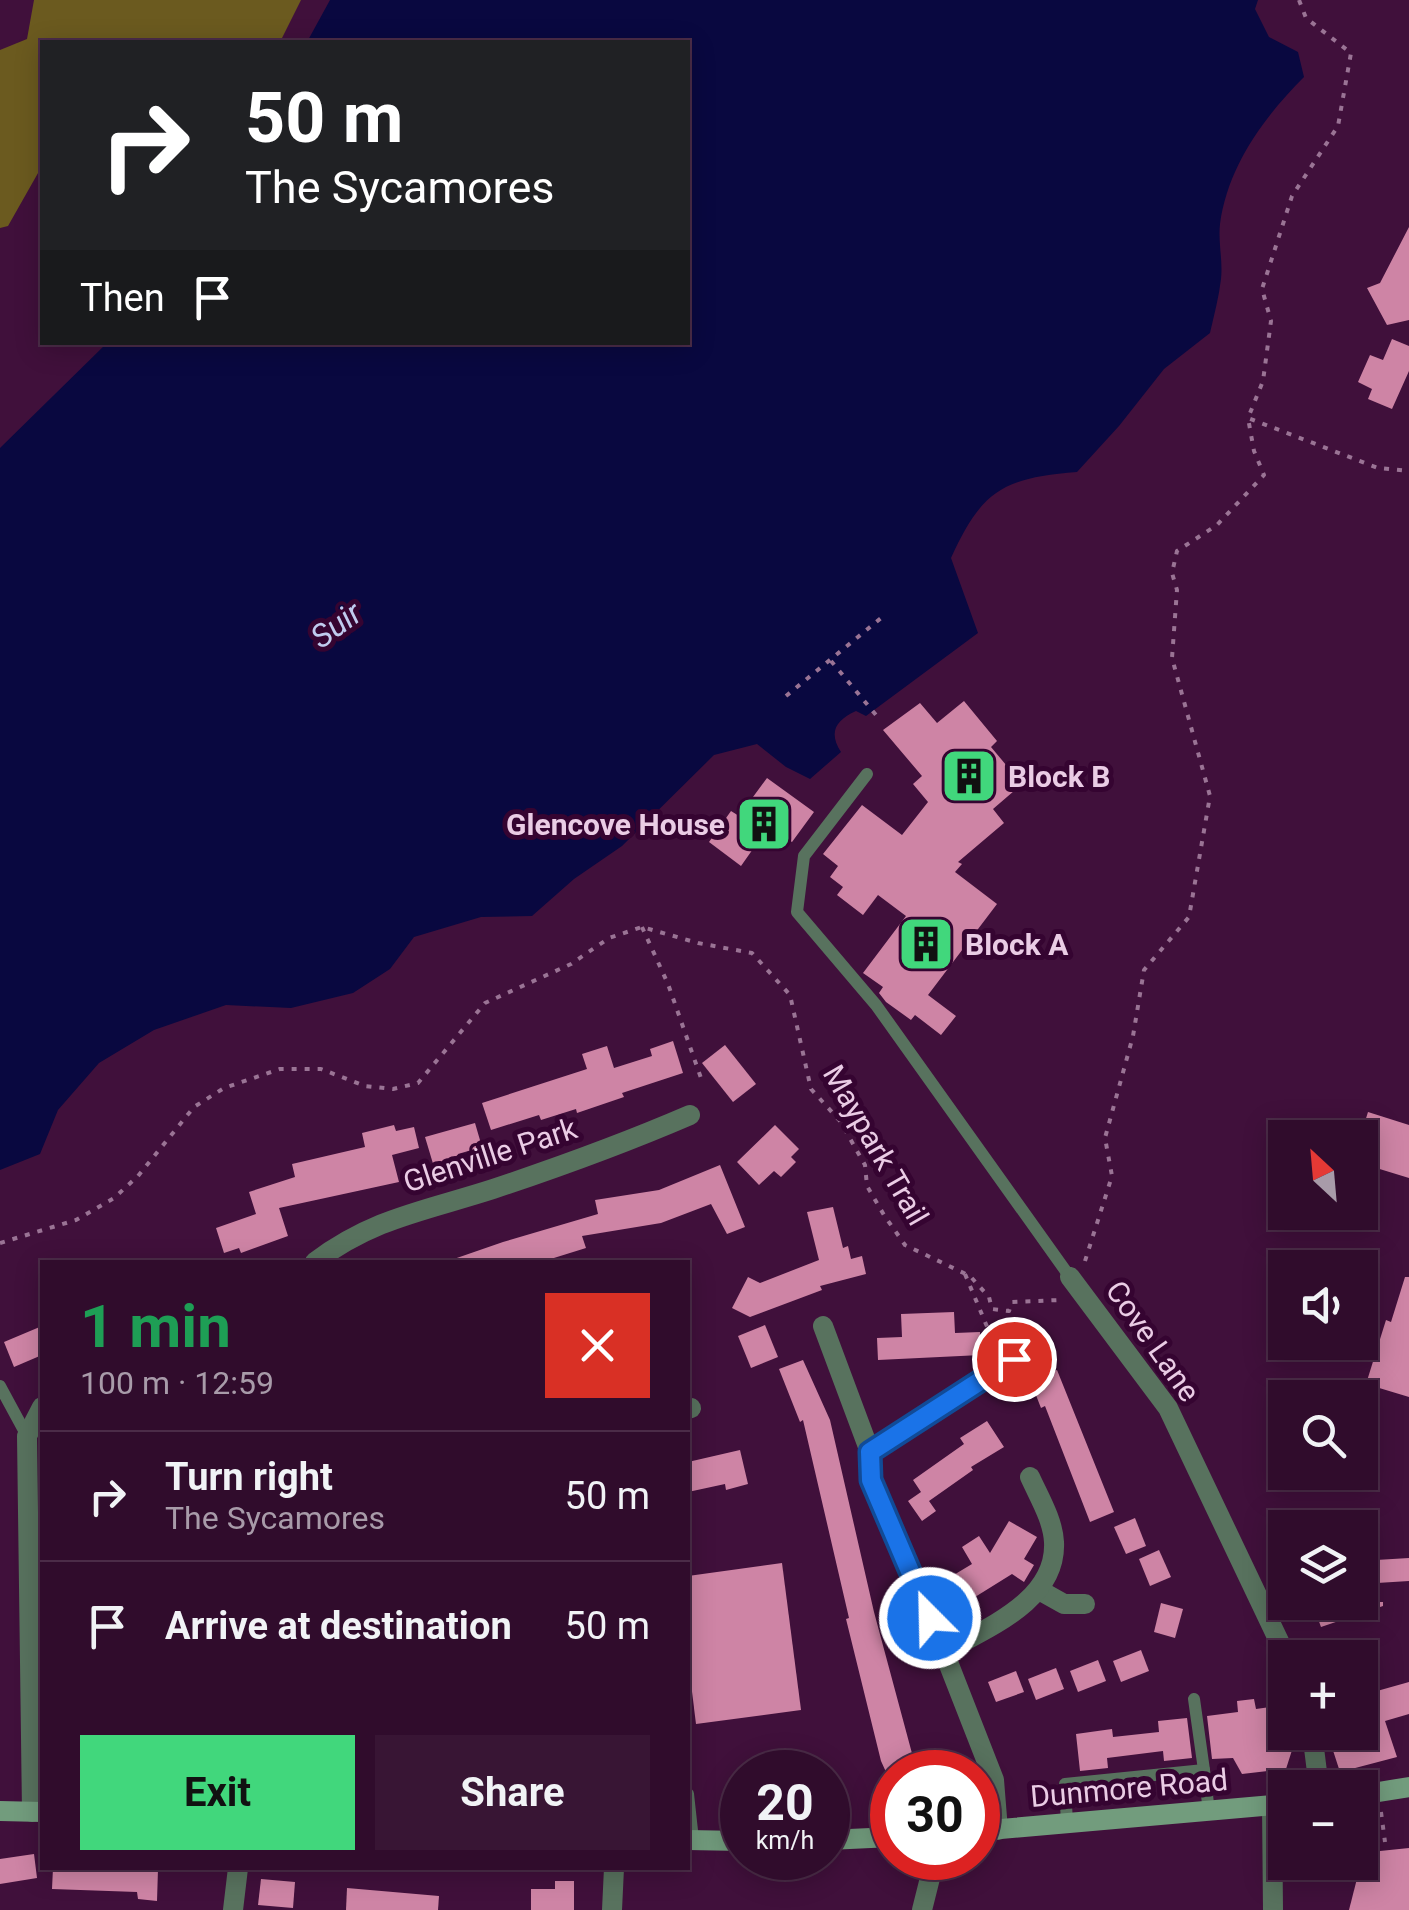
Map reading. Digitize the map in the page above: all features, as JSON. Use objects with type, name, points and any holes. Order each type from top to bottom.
[{"type":"main road","points":[[1378,1792],[1409,1787]]},
{"type":"main road","name":"Dunmore Road","points":[[1000,1829],[1268,1806]]},
{"type":"main road","points":[[0,1811],[37,1812]]},
{"type":"main road","points":[[690,1840],[720,1841]]},
{"type":"street","name":"Glenville Park","points":[[317,1260],[344,1240],[394,1217],[564,1166],[690,1115]]},
{"type":"street","name":"Cove Lane","points":[[1074,1282],[1168,1408],[1278,1640]]},
{"type":"street","points":[[822,1326],[870,1452],[871,1480],[982,1750]]},
{"type":"street","points":[[870,1452],[1014,1359]]},
{"type":"street","points":[[37,1812],[35,1568],[27,1436],[40,1411]]},
{"type":"street","points":[[944,1652],[1014,1612],[1039,1590],[1054,1543],[1030,1476]]},
{"type":"street","points":[[1039,1590],[1064,1604],[1085,1604]]},
{"type":"street","points":[[232,1910],[238,1870]]},
{"type":"street","points":[[612,1910],[614,1870]]},
{"type":"street","points":[[922,1910],[930,1880]]},
{"type":"street","points":[[1274,1910],[1275,1880]]},
{"type":"lane","points":[[867,774],[804,856],[797,912],[876,1005],[1074,1282]]},
{"type":"lane","points":[[0,1386],[27,1436]]},
{"type":"lane","points":[[1194,1700],[1209,1812]]},
{"type":"lane","points":[[1067,1824],[1065,1784],[1204,1770]]},
{"type":"path","points":[[1074,1282],[1112,1176],[1105,1138],[1133,1036],[1144,970],[1188,917],[1210,796],[1172,658],[1177,590],[1172,573],[1178,551],[1217,526],[1264,475],[1254,451],[1248,418],[1263,381],[1271,320],[1262,288],[1292,196],[1338,126],[1351,53],[1306,18],[1299,0]]},
{"type":"path","points":[[1248,418],[1378,468],[1409,471]]},
{"type":"path","points":[[786,696],[886,614]]},
{"type":"path","points":[[830,660],[876,716]]},
{"type":"path","points":[[0,1243],[76,1220],[114,1198],[138,1176],[194,1107],[224,1088],[280,1068],[321,1069],[365,1086],[392,1090],[418,1083],[485,1002],[571,964],[609,938],[642,927],[668,984],[701,1078]]},
{"type":"path","name":"Maypark Trail","points":[[642,927],[752,953],[790,996],[811,1089],[840,1121],[864,1165],[868,1186],[905,1244],[964,1274],[990,1298],[992,1310],[1009,1311],[1012,1302],[1058,1301],[1074,1282]]},
{"type":"path","points":[[964,1274],[988,1330],[988,1376]]},
{"type":"path","points":[[1378,1821],[1385,1842]]},
{"type":"shaded area","points":[[34,0],[301,0],[281,40],[40,40],[40,170],[8,226],[0,228],[0,50],[27,39]]},
{"type":"water","name":"Suir","points":[[330,0],[1258,0],[1255,9],[1269,37],[1298,52],[1304,77],[1262,126],[1231,182],[1220,224],[1221,279],[1210,333],[1164,369],[1077,472],[1030,478],[985,502],[951,558],[978,633],[866,716],[856,711],[843,718],[835,733],[841,752],[810,779],[786,767],[757,744],[714,755],[622,846],[574,879],[532,916],[481,917],[414,937],[390,969],[353,993],[291,1008],[226,1005],[154,1030],[99,1063],[58,1110],[40,1154],[0,1170],[0,448],[105,345],[690,345],[690,40],[308,40]]},
{"type":"building","points":[[1409,227],[1409,320],[1387,325],[1367,288],[1380,283]]},
{"type":"building","points":[[1392,339],[1409,346],[1409,371],[1392,409],[1368,399],[1372,389],[1358,382],[1370,355],[1383,360]]},
{"type":"building","points":[[964,701],[997,741],[991,747],[1022,784],[993,809],[1004,823],[958,862],[962,864],[955,872],[997,904],[928,995],[956,1016],[941,1035],[915,1015],[911,1020],[886,1002],[879,993],[883,987],[863,973],[906,916],[878,895],[863,915],[837,895],[843,887],[830,877],[838,866],[823,854],[862,805],[902,835],[928,802],[913,784],[922,776],[883,730],[920,703],[937,723]]},
{"type":"building","name":"Glencove House","points":[[767,778],[814,812],[792,842],[777,832],[768,845],[760,839],[741,866],[709,842],[731,811],[739,816]]},
{"type":"building","points":[[673,1041],[683,1073],[577,1113],[576,1109],[541,1120],[539,1115],[491,1130],[482,1103],[587,1069],[582,1054],[607,1046],[614,1068],[652,1056],[650,1049]]},
{"type":"building","points":[[725,1045],[756,1084],[733,1102],[702,1063]]},
{"type":"building","points":[[1368,1112],[1409,1125],[1409,1178],[1378,1169],[1378,1120],[1366,1120]]},
{"type":"building","points":[[475,1123],[482,1147],[458,1154],[460,1160],[434,1167],[425,1137]]},
{"type":"building","points":[[394,1125],[396,1131],[414,1127],[419,1148],[392,1155],[399,1182],[279,1208],[288,1236],[241,1253],[239,1248],[224,1253],[216,1228],[256,1214],[249,1192],[295,1177],[292,1164],[365,1147],[362,1133]]},
{"type":"building","points":[[775,1125],[799,1149],[791,1157],[796,1162],[781,1177],[774,1171],[759,1185],[737,1162]]},
{"type":"building","points":[[720,1165],[745,1227],[727,1234],[711,1204],[661,1223],[582,1236],[586,1248],[547,1260],[451,1260],[598,1214],[595,1200],[659,1190]]},
{"type":"building","points":[[833,1207],[843,1248],[848,1246],[851,1259],[862,1256],[866,1274],[820,1286],[822,1290],[750,1317],[732,1308],[748,1277],[760,1283],[819,1260],[807,1212]]},
{"type":"building","points":[[1405,1277],[1409,1277],[1409,1397],[1378,1388],[1378,1380],[1367,1380],[1374,1360],[1378,1360],[1386,1320],[1391,1322]]},
{"type":"building","points":[[954,1312],[955,1333],[980,1332],[981,1355],[878,1360],[877,1338],[902,1337],[901,1314]]},
{"type":"building","points":[[765,1325],[778,1357],[751,1368],[738,1336]]},
{"type":"building","points":[[40,1327],[40,1356],[14,1367],[4,1342]]},
{"type":"building","points":[[803,1360],[830,1420],[874,1612],[911,1750],[878,1750],[803,1420],[800,1422],[779,1369]]},
{"type":"building","points":[[1057,1370],[1114,1512],[1090,1522],[1045,1406],[1041,1408],[1030,1380]]},
{"type":"building","points":[[987,1421],[1004,1447],[971,1467],[973,1470],[929,1501],[936,1511],[922,1521],[908,1501],[921,1492],[913,1480],[964,1444],[960,1438]]},
{"type":"building","points":[[740,1450],[748,1484],[726,1490],[725,1484],[690,1492],[690,1462]]},
{"type":"building","points":[[1135,1518],[1146,1546],[1126,1554],[1114,1527]]},
{"type":"building","points":[[1009,1521],[1037,1537],[1024,1559],[1034,1565],[1024,1582],[1012,1574],[967,1602],[952,1576],[972,1564],[962,1547],[979,1536],[990,1553]]},
{"type":"building","points":[[1159,1550],[1171,1577],[1150,1586],[1139,1559]]},
{"type":"building","points":[[1409,1558],[1409,1581],[1378,1583],[1378,1560]]},
{"type":"building","points":[[782,1563],[801,1710],[696,1724],[690,1675],[690,1576]]},
{"type":"building","points":[[1161,1603],[1183,1609],[1175,1638],[1154,1632]]},
{"type":"building","points":[[1318,1620],[1342,1620],[1321,1627]]},
{"type":"building","points":[[1141,1650],[1149,1671],[1121,1682],[1113,1661]]},
{"type":"building","points":[[1098,1660],[1106,1681],[1078,1692],[1070,1671]]},
{"type":"building","points":[[1056,1668],[1064,1689],[1036,1700],[1028,1679]]},
{"type":"building","points":[[1016,1671],[1024,1692],[996,1702],[988,1682]]},
{"type":"building","points":[[1409,1682],[1409,1714],[1385,1721],[1397,1757],[1339,1770],[1333,1750],[1378,1750],[1378,1691]]},
{"type":"building","points":[[1254,1699],[1256,1709],[1268,1707],[1268,1750],[1292,1750],[1286,1769],[1242,1774],[1233,1758],[1212,1759],[1207,1716],[1238,1712],[1237,1701]]},
{"type":"building","points":[[1187,1718],[1192,1758],[1164,1761],[1163,1751],[1107,1758],[1108,1768],[1080,1771],[1076,1734],[1112,1729],[1113,1737],[1159,1732],[1158,1721]]},
{"type":"building","points":[[1409,1848],[1409,1910],[1349,1910],[1357,1880],[1378,1880],[1380,1851]]},
{"type":"building","points":[[34,1854],[37,1878],[0,1884],[0,1859]]},
{"type":"building","points":[[53,1870],[158,1870],[157,1901],[138,1899],[137,1892],[52,1889]]},
{"type":"building","points":[[261,1879],[295,1882],[293,1908],[258,1905]]},
{"type":"building","points":[[555,1881],[574,1881],[574,1910],[531,1910],[531,1889],[555,1889]]},
{"type":"building","points":[[347,1888],[439,1896],[438,1910],[346,1910]]},
{"type":"place","name":"Block B","points":[[969,776]]},
{"type":"place","name":"Glencove House","points":[[764,824]]},
{"type":"place","name":"Block A","points":[[926,944]]},
{"type":"route","points":[[930,1618],[871,1480],[870,1452],[1014,1359]]}]
